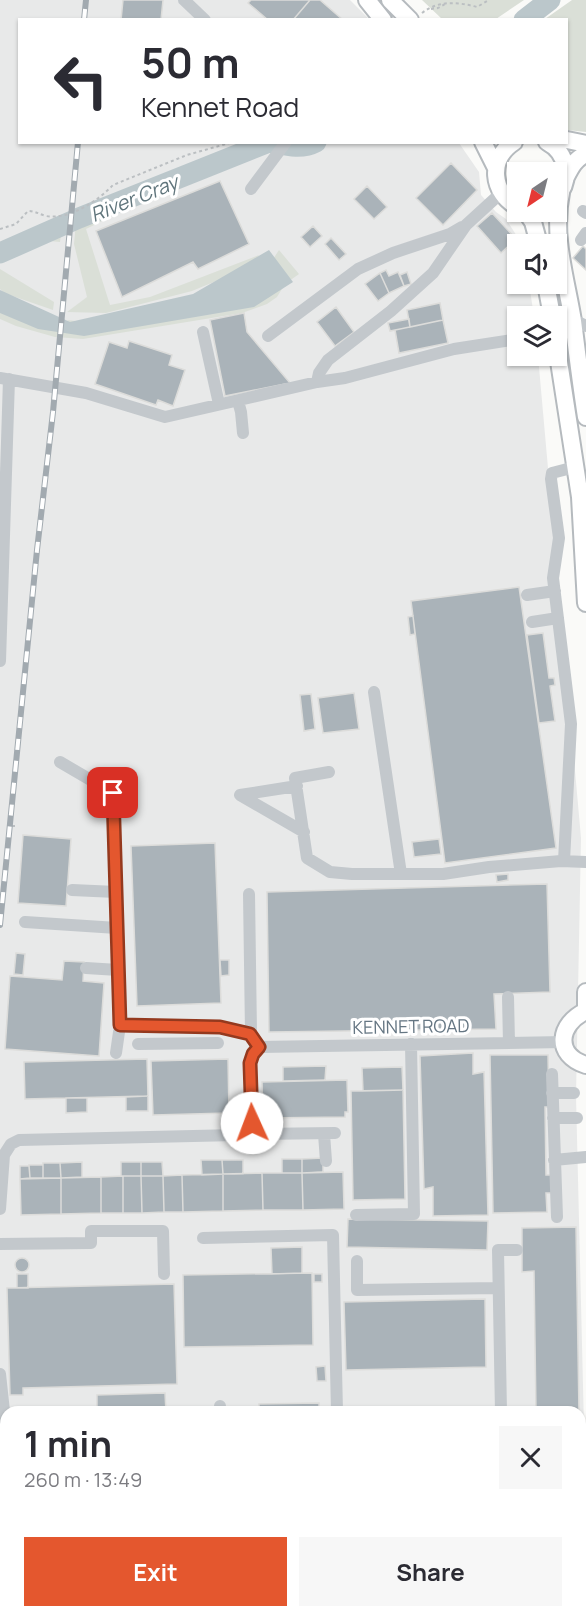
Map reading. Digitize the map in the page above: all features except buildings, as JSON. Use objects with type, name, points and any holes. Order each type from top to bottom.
[{"type":"main road","points":[[367,0],[381,18]]},
{"type":"main road","points":[[390,0],[415,17]]},
{"type":"main road","points":[[568,140],[586,144]]},
{"type":"main road","points":[[484,144],[496,168]]},
{"type":"main road","points":[[507,200],[496,182],[496,168],[501,155],[512,144]]},
{"type":"main road","points":[[548,144],[560,154],[564,162]]},
{"type":"main road","points":[[567,175],[572,164],[586,154]]},
{"type":"main road","points":[[558,222],[559,246],[579,323],[586,417]]},
{"type":"main road","points":[[560,366],[583,534],[586,603]]},
{"type":"main road","points":[[586,992],[586,1010],[574,1017],[566,1026],[564,1035],[569,1055],[586,1066]]},
{"type":"street","points":[[184,0],[203,18]]},
{"type":"street","points":[[251,189],[283,147]]},
{"type":"street","points":[[317,382],[319,373],[328,360],[391,311],[433,273],[466,225],[501,193]]},
{"type":"street","points":[[268,336],[358,269],[393,253],[450,234],[466,225]]},
{"type":"street","points":[[203,332],[219,404]]},
{"type":"street","points":[[0,661],[4,379],[86,393],[165,417],[317,382],[345,378],[454,349],[507,341]]},
{"type":"street","points":[[238,401],[243,433]]},
{"type":"street","points":[[564,861],[571,724],[553,578],[559,538],[551,478],[552,474],[575,467]]},
{"type":"street","points":[[527,595],[555,591]]},
{"type":"street","points":[[532,622],[558,618]]},
{"type":"street","points":[[374,692],[401,874]]},
{"type":"street","points":[[60,762],[113,793],[120,1025],[116,1053]]},
{"type":"street","points":[[329,772],[295,778],[308,858],[330,872],[443,874],[489,867],[564,861],[586,862]]},
{"type":"street","points":[[297,786],[240,795],[304,832]]},
{"type":"street","points":[[72,890],[116,892]]},
{"type":"street","points":[[0,1209],[4,1155],[11,1144],[19,1140],[237,1136],[246,1132],[252,1123],[250,1063],[259,1047],[250,1034],[249,894]]},
{"type":"street","points":[[25,922],[117,928]]},
{"type":"street","points":[[86,968],[118,970]]},
{"type":"street","points":[[508,997],[509,1042]]},
{"type":"street","points":[[120,1025],[220,1027],[250,1034]]},
{"type":"street","points":[[154,1026],[154,1044]]},
{"type":"street","name":"KENNET ROAD","points":[[259,1047],[564,1042]]},
{"type":"street","points":[[138,1044],[218,1043]]},
{"type":"street","points":[[356,1215],[414,1214],[411,1044]]},
{"type":"street","points":[[552,1074],[557,1217]]},
{"type":"street","points":[[552,1093],[574,1093]]},
{"type":"street","points":[[553,1118],[577,1118]]},
{"type":"street","points":[[246,1132],[330,1134],[326,1161]]},
{"type":"street","points":[[554,1160],[586,1157]]},
{"type":"street","points":[[0,1244],[91,1244],[91,1232],[163,1231],[164,1274]]},
{"type":"street","points":[[203,1238],[333,1235],[337,1406]]},
{"type":"street","points":[[501,1406],[498,1250],[517,1250]]},
{"type":"street","points":[[357,1261],[357,1290],[498,1288]]},
{"type":"street","points":[[0,1374],[3,1406]]},
{"type":"path","points":[[459,0],[464,4]]},
{"type":"path","points":[[415,17],[427,9],[448,3],[477,7],[489,0]]},
{"type":"path","points":[[0,229],[16,224],[28,211],[46,216],[65,215],[104,194],[113,185],[187,155],[226,144]]},
{"type":"shaded area","points":[[0,0],[350,0],[368,18],[18,18],[18,144],[460,144],[479,172],[481,195],[496,212],[506,219],[516,234],[507,234],[507,294],[531,294],[532,306],[507,306],[507,366],[539,366],[581,838],[576,1096],[583,1406],[0,1406]]},
{"type":"shaded area","points":[[422,0],[524,0],[497,18],[441,18]]},
{"type":"shaded area","points":[[572,0],[586,0],[586,132],[568,130],[568,18],[546,18]]},
{"type":"shaded area","points":[[187,179],[86,229],[110,305],[150,297],[259,255],[250,267],[192,291],[106,313],[67,312],[87,297],[74,244],[76,222]]},
{"type":"shaded area","points":[[62,227],[60,242],[38,240],[6,254],[0,263],[0,253]]},
{"type":"shaded area","points":[[269,250],[293,282],[254,307],[84,336],[38,329],[0,313],[0,290],[70,322],[193,294]]},
{"type":"shaded area","points":[[279,250],[299,274],[285,284],[277,297],[267,304],[242,313],[83,339],[55,337],[0,319],[0,309],[76,331],[67,320],[95,323],[252,291]]},
{"type":"shaded area","points":[[0,269],[54,302],[53,310],[4,293],[0,289]]},
{"type":"waterway","name":"River Cray","points":[[527,18],[550,0]]},
{"type":"waterway","name":"River Cray","points":[[0,253],[79,218],[264,144]]},
{"type":"waterway","name":"River Cray","points":[[281,144],[299,146],[310,144]]},
{"type":"railway","points":[[84,18],[86,0]]},
{"type":"railway","points":[[0,925],[53,412],[78,144]]},
{"type":"route","points":[[113,793],[120,1025],[220,1027],[250,1034],[259,1047],[250,1063],[252,1123]]}]
